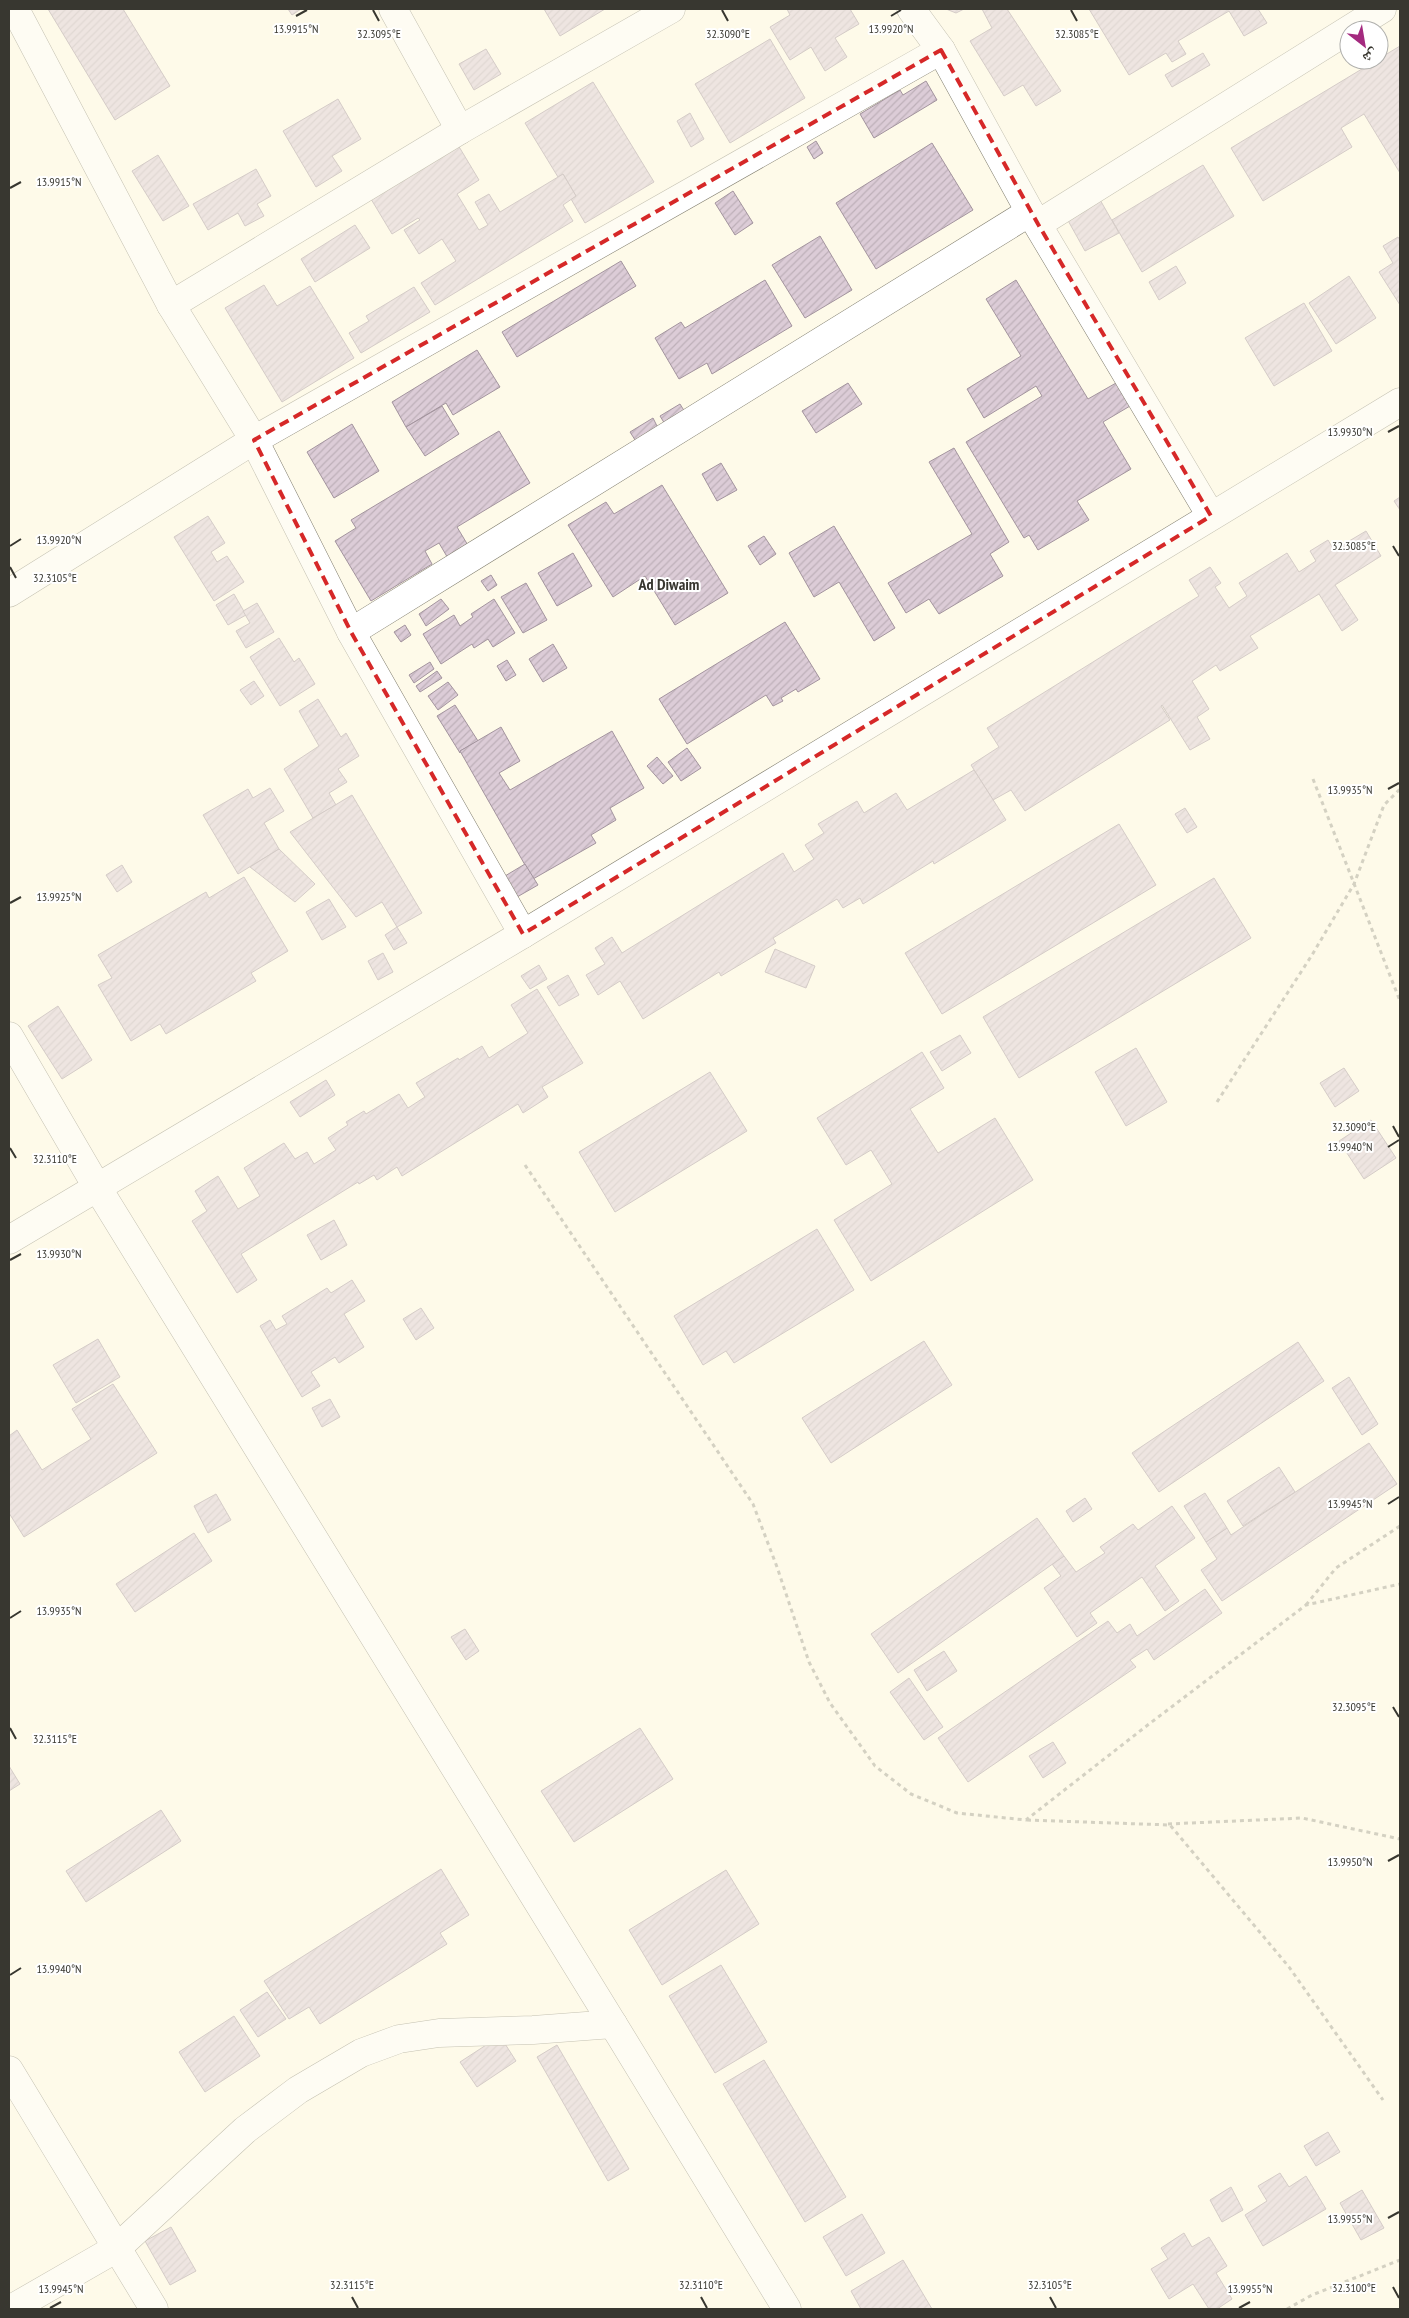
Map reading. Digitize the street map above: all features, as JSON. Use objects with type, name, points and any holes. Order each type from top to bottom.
[{"type":"street","points":[[15,9],[171,305],[254,440],[351,632],[523,934]]},
{"type":"street","points":[[393,9],[460,130]]},
{"type":"street","points":[[171,305],[460,130],[671,9]]},
{"type":"street","points":[[911,9],[941,50],[1034,218],[1211,516]]},
{"type":"street","points":[[351,632],[1382,9]]},
{"type":"street","points":[[9,593],[254,440],[941,50]]},
{"type":"street","points":[[9,1240],[523,934],[1400,402]]},
{"type":"street","points":[[9,1036],[97,1187],[787,2309]]},
{"type":"street","points":[[12,2309],[117,2248],[245,2130],[298,2090],[361,2053],[399,2039],[439,2033],[533,2030],[613,2024]]},
{"type":"street","points":[[9,2070],[154,2309]]},
{"type":"path","points":[[1313,779],[1400,1001]]},
{"type":"path","points":[[1217,1102],[1312,955],[1354,884],[1384,806],[1400,789]]},
{"type":"path","points":[[526,1165],[752,1504],[777,1567],[809,1662],[830,1704],[875,1766],[911,1794],[957,1813],[1026,1820],[1170,1825],[1289,1966],[1383,2100]]},
{"type":"path","points":[[1026,1820],[1306,1605],[1336,1568],[1400,1526]]},
{"type":"path","points":[[1306,1605],[1400,1584]]},
{"type":"path","points":[[1157,1824],[1302,1818],[1400,1839]]},
{"type":"path","points":[[1287,2309],[1312,2295],[1400,2260]]},
{"type":"highlighted area","points":[[941,50],[1038,224],[1211,516],[523,934],[351,632],[254,440]]},
{"type":"building","points":[[48,9],[123,9],[170,86],[115,120]]},
{"type":"building","points":[[288,9],[301,9],[292,15]]},
{"type":"building","points":[[544,9],[605,9],[560,36]]},
{"type":"building","points":[[787,9],[850,9],[859,24],[835,38],[847,57],[825,71],[811,47],[790,60],[770,27],[790,15]]},
{"type":"building","points":[[946,9],[964,9],[956,13]]},
{"type":"building","points":[[982,9],[1007,9],[1061,91],[1036,106],[1023,85],[1004,96],[970,41],[992,28]]},
{"type":"building","points":[[1089,9],[1258,9],[1267,23],[1244,36],[1229,11],[1178,41],[1186,54],[1172,62],[1166,53],[1129,75]]},
{"type":"building","points":[[770,39],[805,98],[730,143],[695,84]]},
{"type":"building","points":[[1400,46],[1400,173],[1364,114],[1341,128],[1352,147],[1263,201],[1231,148],[1360,70],[1389,70],[1389,53]]},
{"type":"building","points":[[486,49],[501,74],[474,90],[459,64]]},
{"type":"building","points":[[1203,53],[1210,65],[1172,87],[1165,75]]},
{"type":"building","points":[[926,81],[937,100],[874,138],[860,114],[900,90],[903,95]]},
{"type":"building","points":[[593,82],[654,182],[585,223],[571,199],[576,196],[563,174],[558,177],[525,123]]},
{"type":"building","points":[[338,99],[361,139],[332,156],[342,171],[316,187],[283,131]]},
{"type":"building","points":[[690,113],[704,139],[691,147],[677,121]]},
{"type":"building","points":[[455,140],[479,180],[457,194],[479,230],[488,225],[475,202],[489,194],[500,212],[563,174],[576,196],[563,205],[573,221],[435,305],[421,283],[456,261],[442,239],[419,254],[404,230],[420,220],[418,218],[392,234],[368,194]]},
{"type":"building","points":[[816,141],[823,153],[814,159],[807,147]]},
{"type":"building","points":[[932,143],[973,210],[876,269],[836,203]]},
{"type":"building","points":[[158,155],[189,206],[163,221],[132,171]]},
{"type":"building","points":[[1203,165],[1234,216],[1142,272],[1112,220]]},
{"type":"building","points":[[256,169],[271,196],[257,204],[264,216],[245,226],[238,213],[208,230],[193,204]]},
{"type":"building","points":[[733,191],[753,223],[735,235],[715,203]]},
{"type":"building","points":[[1099,198],[1119,233],[1085,251],[1066,217]]},
{"type":"building","points":[[355,225],[370,248],[315,282],[301,259]]},
{"type":"building","points":[[820,236],[852,290],[805,318],[772,265]]},
{"type":"building","points":[[1398,237],[1400,240],[1400,305],[1379,272],[1393,263],[1383,246]]},
{"type":"building","points":[[621,261],[636,286],[517,357],[502,332]]},
{"type":"building","points":[[1176,266],[1186,283],[1159,300],[1149,282]]},
{"type":"building","points":[[1349,276],[1376,318],[1336,344],[1309,303]]},
{"type":"building","points":[[765,280],[792,326],[712,374],[707,363],[679,379],[655,338],[681,322],[685,328]]},
{"type":"building","points":[[1016,280],[1088,399],[1116,383],[1130,406],[1103,422],[1131,469],[1077,501],[1089,520],[1038,550],[1029,535],[1024,538],[966,442],[1042,396],[1036,386],[984,418],[967,389],[1021,356],[986,299]]},
{"type":"building","points":[[264,285],[277,306],[310,286],[354,358],[282,402],[225,308]]},
{"type":"building","points":[[414,287],[430,312],[361,353],[349,333],[369,321],[366,316]]},
{"type":"building","points":[[1304,303],[1332,351],[1274,386],[1245,338]]},
{"type":"building","points":[[477,350],[500,387],[453,415],[446,403],[406,427],[392,402]]},
{"type":"building","points":[[848,383],[862,404],[816,433],[802,411]]},
{"type":"building","points":[[680,404],[688,417],[668,429],[660,416]]},
{"type":"building","points":[[442,406],[459,434],[425,456],[406,427]]},
{"type":"building","points":[[653,418],[659,430],[637,443],[630,432]]},
{"type":"building","points":[[352,424],[379,471],[334,498],[307,452]]},
{"type":"building","points":[[499,431],[530,483],[457,527],[469,547],[449,560],[439,543],[425,551],[432,564],[371,601],[335,541],[356,528],[351,520]]},
{"type":"building","points":[[954,448],[1009,542],[990,554],[1003,576],[939,614],[929,599],[906,613],[888,583],[972,534],[929,462]]},
{"type":"building","points":[[721,463],[737,490],[717,501],[702,474]]},
{"type":"building","points":[[662,485],[728,593],[675,625],[645,576],[613,597],[568,525],[606,502],[614,514]]},
{"type":"building","points":[[1400,497],[1400,510],[1394,501]]},
{"type":"building","points":[[208,516],[225,543],[211,552],[217,562],[227,556],[244,582],[214,601],[174,537]]},
{"type":"building","points":[[834,526],[895,628],[874,641],[839,582],[814,597],[789,553]]},
{"type":"building","points":[[1366,531],[1381,556],[1335,585],[1358,620],[1342,631],[1319,594],[1250,636],[1258,648],[1220,671],[1216,665],[1192,681],[1209,709],[1197,717],[1210,739],[1190,750],[1162,705],[1170,720],[1025,811],[1011,790],[993,800],[971,765],[999,747],[987,728],[1199,596],[1189,580],[1210,567],[1221,583],[1215,587],[1229,608],[1247,596],[1239,583],[1287,553],[1299,572],[1316,561],[1310,551],[1328,540],[1334,550]]},
{"type":"building","points":[[764,536],[776,554],[760,565],[748,546]]},
{"type":"building","points":[[573,553],[592,586],[557,606],[538,573]]},
{"type":"building","points":[[491,575],[497,585],[488,591],[481,581]]},
{"type":"building","points":[[526,583],[547,620],[523,633],[501,597]]},
{"type":"building","points":[[234,594],[246,615],[228,625],[216,605]]},
{"type":"building","points":[[441,599],[449,609],[426,626],[419,614]]},
{"type":"building","points":[[494,599],[515,633],[493,647],[488,639],[474,648],[472,644],[441,664],[423,634],[454,615],[460,626],[473,617],[471,614]]},
{"type":"building","points":[[257,603],[274,632],[246,648],[236,631],[250,623],[243,611]]},
{"type":"building","points":[[785,622],[820,679],[798,692],[796,689],[781,698],[783,701],[773,706],[766,695],[687,744],[659,699]]},
{"type":"building","points":[[405,625],[411,635],[401,642],[394,632]]},
{"type":"building","points":[[279,638],[294,662],[299,658],[315,684],[280,706],[250,657]]},
{"type":"building","points":[[553,644],[567,668],[543,682],[529,659]]},
{"type":"building","points":[[507,660],[516,675],[506,681],[497,666]]},
{"type":"building","points":[[430,662],[434,669],[414,683],[409,675]]},
{"type":"building","points":[[437,671],[442,678],[420,692],[416,686]]},
{"type":"building","points":[[254,681],[264,696],[251,705],[240,690]]},
{"type":"building","points":[[448,682],[458,695],[438,710],[428,696]]},
{"type":"building","points":[[318,699],[341,737],[346,733],[359,756],[338,769],[347,782],[329,793],[336,805],[313,818],[284,769],[319,746],[299,711]]},
{"type":"building","points":[[455,705],[478,741],[460,751],[460,753],[437,716]]},
{"type":"building","points":[[501,727],[520,761],[499,773],[510,790],[612,731],[644,788],[610,808],[616,820],[591,835],[596,843],[533,879],[460,751]]},
{"type":"building","points":[[687,748],[701,768],[681,781],[668,762]]},
{"type":"building","points":[[657,757],[673,776],[663,784],[647,766]]},
{"type":"building","points":[[974,770],[1006,820],[934,864],[933,861],[863,904],[860,898],[843,908],[837,899],[773,938],[776,943],[721,976],[719,972],[643,1019],[620,981],[598,995],[586,975],[605,964],[595,948],[612,937],[622,953],[783,853],[794,872],[814,859],[805,845],[824,833],[818,824],[857,801],[864,813],[896,793],[907,810]]},
{"type":"building","points":[[270,788],[284,811],[264,823],[279,849],[238,874],[203,815],[248,789],[253,798]]},
{"type":"building","points":[[352,795],[422,913],[397,927],[382,902],[356,917],[290,832]]},
{"type":"building","points":[[1185,808],[1197,827],[1187,833],[1175,814]]},
{"type":"building","points":[[1119,824],[1156,885],[942,1014],[905,953]]},
{"type":"building","points":[[279,849],[315,884],[295,902],[250,867]]},
{"type":"building","points":[[525,864],[538,885],[517,897],[505,876]]},
{"type":"building","points":[[122,865],[132,882],[117,892],[106,875]]},
{"type":"building","points":[[244,877],[288,951],[251,973],[256,981],[166,1034],[160,1024],[131,1041],[98,985],[112,978],[98,955],[206,892],[209,898]]},
{"type":"building","points":[[1214,878],[1251,938],[1019,1078],[983,1017]]},
{"type":"building","points":[[329,899],[346,927],[322,940],[306,912]]},
{"type":"building","points":[[397,927],[407,943],[394,950],[385,935]]},
{"type":"building","points":[[775,949],[815,966],[806,988],[765,972]]},
{"type":"building","points":[[383,953],[393,972],[378,980],[368,961]]},
{"type":"building","points":[[539,965],[547,979],[530,989],[521,976]]},
{"type":"building","points":[[568,975],[579,995],[559,1006],[547,987]]},
{"type":"building","points":[[537,989],[583,1063],[542,1087],[548,1097],[523,1113],[518,1104],[402,1176],[397,1167],[377,1180],[374,1175],[359,1184],[358,1182],[241,1254],[257,1280],[237,1293],[192,1221],[207,1211],[195,1191],[218,1176],[238,1209],[260,1196],[244,1168],[284,1143],[295,1159],[307,1152],[314,1164],[336,1150],[328,1138],[348,1125],[346,1122],[364,1111],[366,1114],[399,1094],[408,1108],[425,1097],[416,1083],[482,1046],[489,1058],[528,1033],[511,1005]]},
{"type":"building","points":[[58,1006],[92,1060],[62,1079],[28,1026]]},
{"type":"building","points":[[960,1035],[971,1053],[942,1071],[930,1052]]},
{"type":"building","points":[[1136,1048],[1167,1102],[1126,1126],[1095,1072]]},
{"type":"building","points":[[922,1052],[944,1088],[910,1109],[938,1153],[995,1118],[1033,1180],[871,1281],[834,1220],[892,1184],[871,1150],[846,1165],[817,1118]]},
{"type":"building","points":[[1344,1068],[1359,1091],[1335,1107],[1320,1083]]},
{"type":"building","points":[[710,1072],[747,1131],[615,1212],[579,1152]]},
{"type":"building","points":[[326,1080],[335,1095],[300,1117],[290,1102]]},
{"type":"building","points":[[1371,1120],[1396,1158],[1364,1179],[1339,1141]]},
{"type":"building","points":[[334,1220],[347,1245],[321,1260],[307,1235]]},
{"type":"building","points":[[817,1229],[854,1290],[734,1363],[726,1351],[703,1365],[674,1316]]},
{"type":"building","points":[[352,1280],[365,1301],[344,1314],[364,1347],[339,1363],[335,1357],[311,1372],[320,1386],[302,1397],[260,1326],[270,1320],[276,1330],[287,1324],[282,1316],[327,1288],[331,1293]]},
{"type":"building","points":[[421,1308],[434,1328],[416,1340],[403,1319]]},
{"type":"building","points":[[98,1339],[120,1377],[76,1403],[53,1365]]},
{"type":"building","points":[[924,1341],[952,1385],[831,1463],[802,1418]]},
{"type":"building","points":[[1298,1342],[1324,1381],[1159,1492],[1132,1453]]},
{"type":"building","points":[[1349,1377],[1378,1424],[1362,1435],[1332,1388]]},
{"type":"building","points":[[113,1384],[157,1453],[24,1537],[9,1513],[9,1436],[17,1430],[42,1470],[91,1439],[72,1409]]},
{"type":"building","points":[[330,1399],[340,1417],[322,1427],[312,1408]]},
{"type":"building","points":[[1369,1443],[1397,1484],[1222,1601],[1201,1570],[1217,1559],[1206,1542],[1227,1528],[1231,1535]]},
{"type":"building","points":[[1279,1467],[1295,1492],[1243,1526],[1227,1501]]},
{"type":"building","points":[[1205,1493],[1227,1528],[1206,1542],[1184,1506]]},
{"type":"building","points":[[216,1494],[231,1520],[208,1533],[194,1506]]},
{"type":"building","points":[[1085,1498],[1092,1509],[1073,1522],[1066,1511]]},
{"type":"building","points":[[1172,1506],[1195,1538],[1155,1566],[1179,1601],[1165,1611],[1142,1577],[1090,1613],[1097,1623],[1077,1637],[1044,1588],[1061,1576],[1052,1564],[1064,1556],[1076,1572],[1105,1553],[1100,1547],[1133,1524],[1138,1530]]},
{"type":"building","points":[[1037,1518],[1064,1556],[898,1673],[871,1634]]},
{"type":"building","points":[[194,1533],[212,1561],[135,1612],[116,1584]]},
{"type":"building","points":[[1205,1589],[1222,1613],[1154,1660],[1147,1649],[1130,1660],[1136,1667],[968,1782],[938,1738],[1108,1621],[1117,1633],[1130,1624],[1137,1636]]},
{"type":"building","points":[[465,1629],[479,1651],[466,1660],[451,1637]]},
{"type":"building","points":[[944,1651],[957,1671],[927,1691],[914,1670]]},
{"type":"building","points":[[909,1678],[943,1727],[924,1740],[890,1692]]},
{"type":"building","points":[[640,1728],[673,1779],[574,1842],[541,1791]]},
{"type":"building","points":[[1053,1742],[1066,1763],[1043,1778],[1029,1756]]},
{"type":"building","points":[[9,1766],[20,1784],[9,1791]]},
{"type":"building","points":[[161,1810],[181,1841],[86,1902],[66,1871]]},
{"type":"building","points":[[441,1869],[469,1915],[440,1933],[447,1944],[320,2024],[309,2007],[289,2019],[264,1981]]},
{"type":"building","points":[[726,1870],[759,1924],[662,1985],[629,1930]]},
{"type":"building","points":[[721,1965],[767,2042],[715,2073],[669,1996]]},
{"type":"building","points":[[267,1992],[286,2019],[258,2037],[240,2010]]},
{"type":"building","points":[[234,2016],[260,2056],[205,2092],[179,2052]]},
{"type":"building","points":[[500,2036],[516,2061],[477,2087],[460,2062]]},
{"type":"building","points":[[557,2045],[629,2169],[608,2181],[537,2057]]},
{"type":"building","points":[[764,2060],[846,2197],[805,2222],[723,2084]]},
{"type":"building","points":[[1328,2132],[1340,2152],[1316,2166],[1304,2146]]},
{"type":"building","points":[[1280,2173],[1289,2187],[1306,2176],[1326,2209],[1263,2246],[1245,2215],[1267,2201],[1258,2186]]},
{"type":"building","points":[[1231,2187],[1243,2210],[1222,2222],[1210,2200]]},
{"type":"building","points":[[1362,2190],[1384,2228],[1361,2240],[1340,2203]]},
{"type":"building","points":[[862,2214],[885,2253],[846,2276],[823,2237]]},
{"type":"building","points":[[171,2227],[196,2271],[170,2285],[145,2241]]},
{"type":"building","points":[[1184,2233],[1192,2247],[1209,2237],[1227,2266],[1216,2273],[1232,2299],[1217,2309],[1209,2309],[1193,2284],[1169,2299],[1151,2269],[1168,2259],[1161,2248]]},
{"type":"building","points":[[903,2260],[932,2309],[861,2309],[851,2291]]},
{"type":"district","name":"Ad Diwaim","points":[[669,584]]}]
